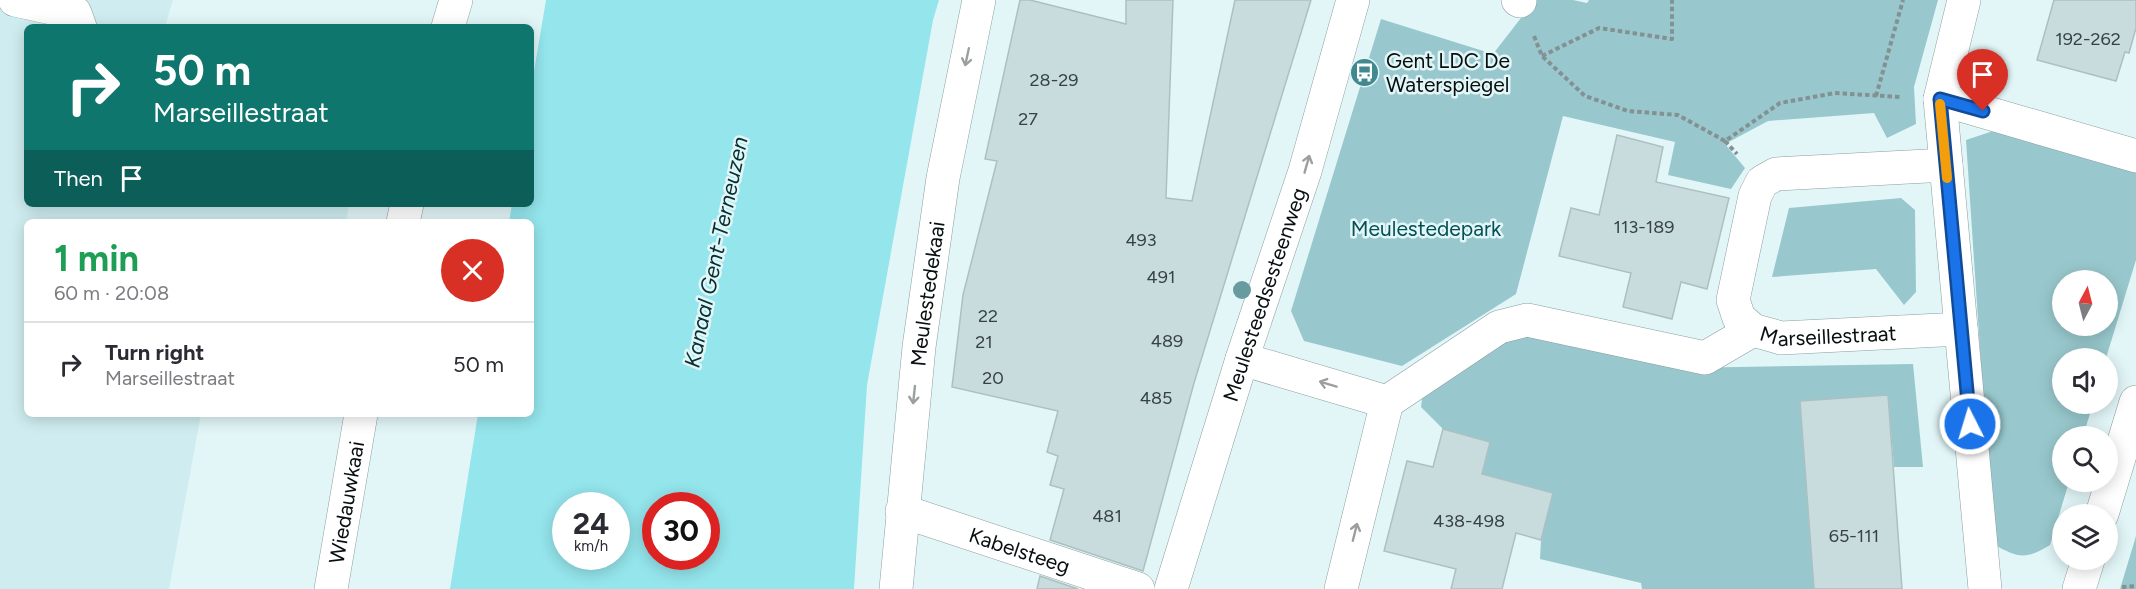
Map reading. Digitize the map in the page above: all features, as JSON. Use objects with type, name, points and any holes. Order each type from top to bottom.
[{"type":"street","points":[[15,0],[75,13],[79,24]]},
{"type":"street","points":[[449,24],[456,0]]},
{"type":"street","name":"Meulestedekaai","points":[[896,589],[919,347],[942,178],[979,0]]},
{"type":"street","name":"Meulesteedsesteenweg","points":[[1171,589],[1242,359],[1305,171],[1353,0]]},
{"type":"street","points":[[1964,0],[1940,99],[1985,589]]},
{"type":"street","points":[[1940,99],[2136,156]]},
{"type":"street","name":"Marseillestraat","points":[[1946,165],[1776,174],[1762,182],[1755,196],[1733,300],[1739,318],[1753,330],[1781,338],[1961,329]]},
{"type":"street","points":[[1341,589],[1386,402],[1499,327],[1527,320],[1705,358],[1753,330]]},
{"type":"street","points":[[1242,359],[1386,402]]},
{"type":"street","points":[[2105,504],[2136,402]]},
{"type":"street","name":"Wiedauwkaai","points":[[331,589],[360,417]]},
{"type":"street","name":"Kabelsteeg","points":[[902,511],[1138,589]]},
{"type":"street","points":[[2079,589],[2085,570]]},
{"type":"path","points":[[1519,0],[1542,56],[1585,96],[1628,111],[1677,115],[1725,141],[1780,103],[1835,93],[1940,99]]},
{"type":"path","points":[[1542,56],[1599,28],[1672,39],[1672,0]]},
{"type":"path","points":[[1876,96],[1902,0]]},
{"type":"shaded area","points":[[0,0],[173,0],[166,24],[24,24],[24,207],[348,207],[346,219],[24,219],[24,417],[200,417],[169,589],[0,589]]},
{"type":"green space","name":"Meulestedepark","points":[[1535,0],[1573,0],[1587,3],[1589,0],[1938,0],[1914,87],[1916,124],[1887,138],[1874,113],[1768,121],[1725,144],[1745,168],[1731,189],[1668,175],[1675,142],[1563,116],[1516,294],[1402,366],[1304,341],[1291,311],[1381,19],[1493,54]]},
{"type":"green space","points":[[1999,129],[2136,172],[2136,260],[2118,319],[2118,270],[2052,270],[2052,336],[2113,336],[2109,348],[2052,348],[2052,414],[2090,414],[2086,426],[2052,426],[2052,492],[2066,492],[2062,504],[2052,504],[2050,545],[2034,553],[2022,555],[2009,552],[1993,544],[1966,140]]},
{"type":"green space","points":[[1901,198],[1915,210],[1916,292],[1904,305],[1876,269],[1772,277],[1789,208]]},
{"type":"green space","points":[[1528,329],[1682,368],[1913,364],[1923,467],[1894,467],[1888,395],[1800,401],[1814,589],[1642,589],[1641,583],[1540,559],[1541,540],[1553,493],[1482,474],[1490,442],[1443,429],[1421,407],[1423,392]]},
{"type":"green space","points":[[2136,536],[2136,589],[2120,589]]},
{"type":"water","name":"Kanaal Gent-Terneuzen","points":[[546,0],[939,0],[933,20],[867,385],[854,589],[450,589],[478,417],[534,417],[534,219],[510,219],[512,207],[534,207],[534,71]]},
{"type":"building","points":[[1020,0],[1030,0],[1126,24],[1126,0],[1173,0],[1166,198],[1192,201],[1235,0],[1311,0],[1194,383],[1143,571],[1050,540],[1064,489],[1050,485],[1058,456],[1047,452],[1058,411],[952,387],[963,295],[997,161],[985,159]]},
{"type":"building","points":[[2054,0],[2136,0],[2136,28],[2129,53],[2125,52],[2116,81],[2037,60]]},
{"type":"building","points":[[1617,135],[1663,147],[1656,182],[1729,198],[1707,289],[1681,282],[1672,319],[1623,307],[1631,273],[1559,256],[1571,208],[1599,215]]},
{"type":"building","points":[[1888,395],[1902,589],[1814,589],[1800,401]]},
{"type":"building","points":[[1443,429],[1490,442],[1482,474],[1553,493],[1541,540],[1516,533],[1502,589],[1451,589],[1456,569],[1384,551],[1407,461],[1433,467]]},
{"type":"building","points":[[1040,576],[1078,589],[1037,589]]},
{"type":"slow traffic","points":[[1940,104],[1947,178]]},
{"type":"place","name":"Gent LDC De Waterspiegel","points":[[1365,72]]},
{"type":"route","points":[[1970,424],[1940,99],[1983,111]]}]
